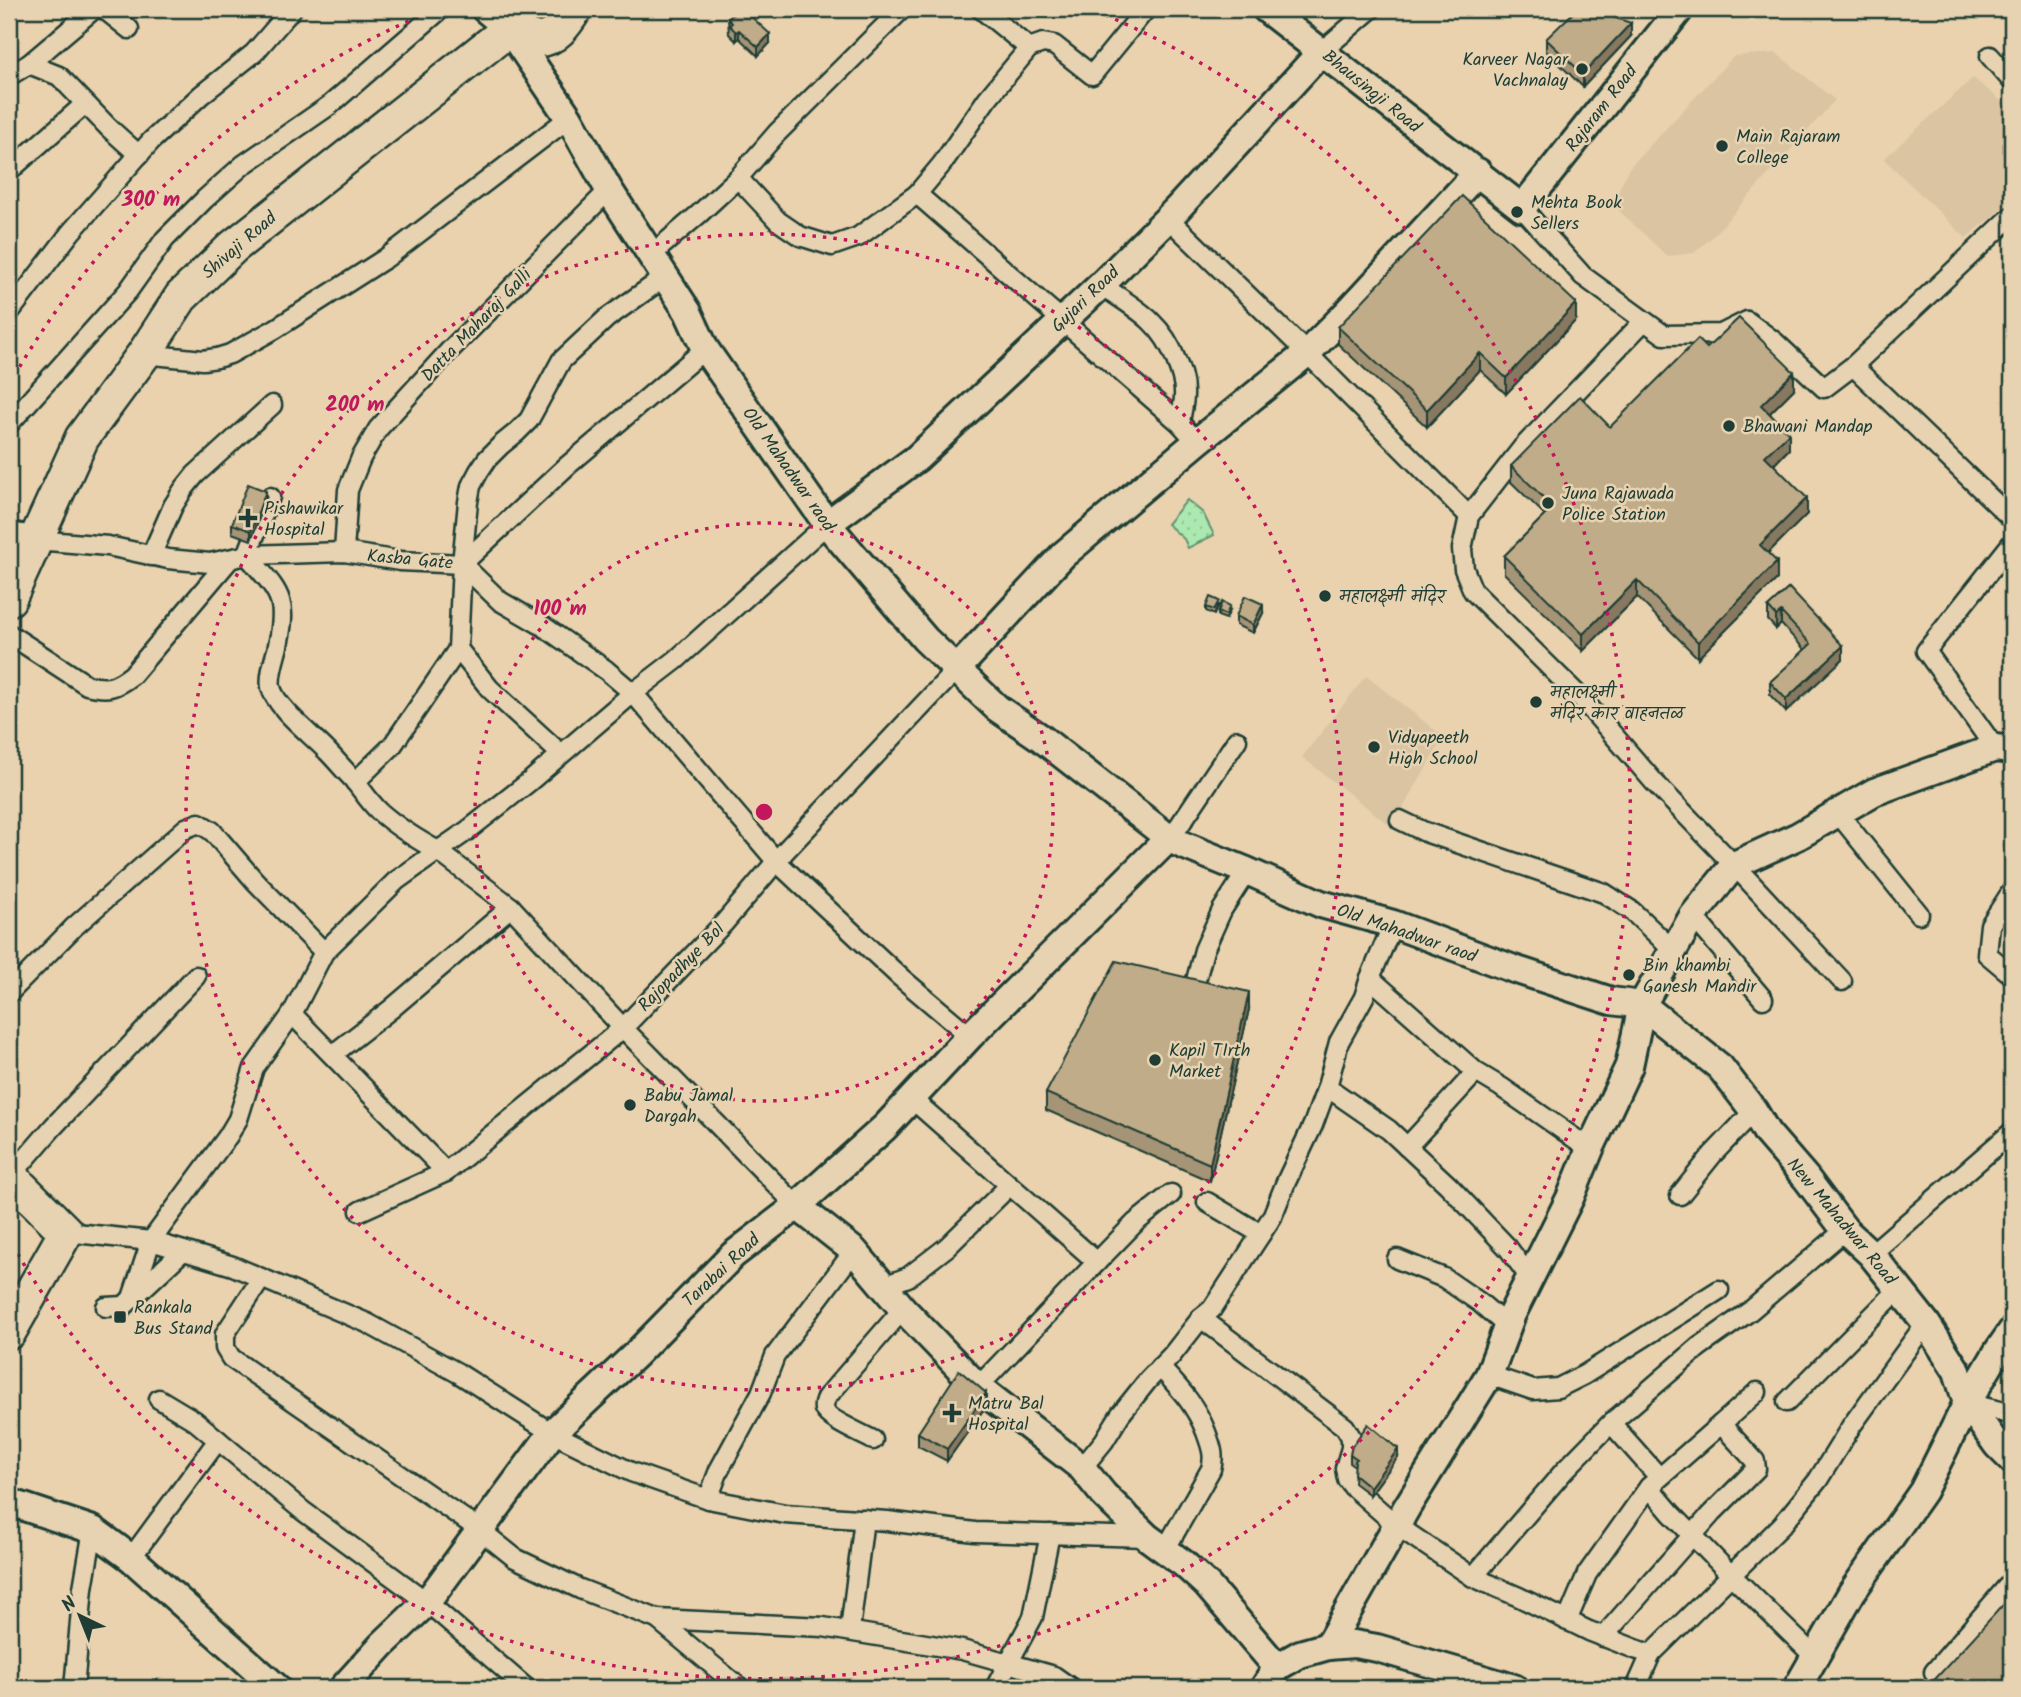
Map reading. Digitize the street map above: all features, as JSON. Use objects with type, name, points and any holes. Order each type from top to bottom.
[{"type":"highway","points":[[505,15],[537,39],[547,38],[558,31],[575,9]]},
{"type":"highway","name":"Shivaji Road","points":[[9,598],[22,538],[82,438],[144,354],[181,297],[233,247],[505,15]]},
{"type":"highway","points":[[9,1176],[66,1232],[9,1331]]},
{"type":"street","points":[[9,76],[29,64],[94,9]]},
{"type":"street","points":[[104,9],[129,29]]},
{"type":"street","points":[[9,313],[71,232],[139,155],[201,95],[254,53],[292,9]]},
{"type":"street","points":[[9,424],[128,291],[165,239],[205,199],[243,165],[330,105],[441,9]]},
{"type":"street","points":[[355,782],[391,746],[458,649],[461,564],[468,502],[471,486],[487,459],[529,419],[561,361],[658,266],[699,214],[738,178],[777,133],[901,9]]},
{"type":"street","points":[[981,9],[1029,48]]},
{"type":"street","points":[[738,178],[778,221],[800,236],[832,246],[858,237],[917,194],[942,164],[987,99],[1029,48],[1043,43],[1054,45],[1092,75],[1146,9]]},
{"type":"street","name":"Bhausingji Road","points":[[1266,9],[1522,208]]},
{"type":"street","points":[[1322,51],[1371,9]]},
{"type":"street","name":"Rajaram Road","points":[[1522,208],[1681,9]]},
{"type":"street","name":"Old Mahadwar raod","points":[[505,15],[569,118],[609,190],[688,312],[705,349],[827,524],[925,639],[997,708],[1041,738],[1169,837],[1321,904],[1393,924],[1511,968],[1611,1001],[1642,1005]]},
{"type":"street","name":"Gujari Road","points":[[827,524],[917,458],[1101,285],[1168,218],[1322,51]]},
{"type":"street","points":[[1990,55],[2012,81]]},
{"type":"street","points":[[29,64],[59,76],[108,128],[139,155]]},
{"type":"street","points":[[9,171],[85,104]]},
{"type":"street","points":[[144,354],[203,360],[230,354],[275,329],[386,258],[569,118]]},
{"type":"street","points":[[957,669],[1063,555],[1188,432],[1307,353],[1478,172]]},
{"type":"street","name":"Datta Maharaj Galli","points":[[344,552],[348,490],[361,458],[378,429],[450,349],[609,190]]},
{"type":"street","points":[[917,194],[1188,432]]},
{"type":"street","points":[[1522,208],[1583,276],[1664,335],[1721,334],[1747,321],[1824,388],[1853,366],[2012,216]]},
{"type":"street","points":[[1168,218],[1469,516]]},
{"type":"street","points":[[1101,285],[1165,334],[1183,377],[1188,432]]},
{"type":"street","points":[[1644,321],[1522,448],[1469,516],[1462,549],[1464,569],[1473,591],[1584,701],[1654,782],[1842,981]]},
{"type":"street","name":"Kasba Gate","points":[[22,538],[108,546],[168,559],[210,563],[239,557],[344,552],[400,561],[461,564],[567,466],[705,349]]},
{"type":"street","points":[[1853,366],[2012,519]]},
{"type":"street","points":[[150,555],[173,506],[195,475],[272,405]]},
{"type":"street","points":[[9,634],[87,685],[112,687],[132,675],[239,557],[270,497]]},
{"type":"street","points":[[132,1298],[151,1241],[228,1136],[238,1119],[254,1068],[292,1014],[324,952],[396,881],[467,831],[676,660],[827,524]]},
{"type":"street","points":[[1328,1646],[1396,1525],[1489,1375],[1507,1326],[1570,1198],[1629,1066],[1642,1005],[1693,916],[1734,865],[1798,836],[1874,792],[2004,749],[1926,650],[2012,543]]},
{"type":"street","points":[[239,557],[278,592],[282,606],[281,631],[272,669],[271,687],[277,699],[301,727],[326,750],[379,811],[438,851],[511,907],[623,1028],[797,1206],[854,1251],[903,1309],[978,1387],[1082,1468],[1104,1495],[1156,1543],[1208,1585],[1270,1678],[1300,1654],[1328,1646],[1354,1644],[1377,1648],[1514,1688]]},
{"type":"street","points":[[461,564],[500,601],[606,670],[633,693],[777,862],[900,976],[970,1036]]},
{"type":"street","points":[[458,649],[490,689],[561,754]]},
{"type":"street","name":"Rajopadhye Bol","points":[[360,1211],[446,1172],[623,1028],[724,923],[786,850],[957,669]]},
{"type":"street","points":[[1169,837],[1237,740]]},
{"type":"street","points":[[1838,813],[1919,914]]},
{"type":"street","points":[[1400,820],[1424,832],[1604,893],[1632,911],[1672,949]]},
{"type":"street","points":[[9,993],[74,926],[182,840],[193,824],[199,823],[206,826],[324,952]]},
{"type":"street","name":"Tarabai Road","points":[[343,1688],[382,1645],[427,1602],[552,1433],[636,1354],[733,1255],[797,1206],[885,1127],[970,1036],[1169,837]]},
{"type":"street","points":[[1195,984],[1203,950],[1222,910],[1247,871]]},
{"type":"street","points":[[2012,891],[1990,925],[1987,954],[2012,975]]},
{"type":"street","points":[[341,1048],[511,907]]},
{"type":"street","points":[[1693,916],[1763,999]]},
{"type":"street","points":[[1082,1468],[1104,1441],[1119,1415],[1201,1318],[1212,1309],[1272,1217],[1313,1125],[1339,1042],[1364,997],[1393,924]]},
{"type":"street","points":[[9,1176],[196,976]]},
{"type":"street","points":[[1370,978],[1476,1072],[1590,1149]]},
{"type":"street","name":"New Mahadwar Road","points":[[1642,1005],[1720,1067],[1754,1111],[1767,1133],[1806,1178],[1845,1230],[1871,1254],[1926,1323],[1957,1371],[1967,1403],[1997,1445],[2012,1460]]},
{"type":"street","points":[[292,1014],[446,1172]]},
{"type":"street","points":[[1407,1147],[1476,1072]]},
{"type":"street","points":[[1327,1087],[1389,1130],[1448,1185],[1508,1248],[1530,1278]]},
{"type":"street","points":[[911,1098],[1097,1262]]},
{"type":"street","points":[[1680,1195],[1713,1154],[1754,1111]]},
{"type":"street","points":[[1871,1254],[2012,1132]]},
{"type":"street","points":[[884,1286],[908,1278],[947,1247],[1009,1186]]},
{"type":"street","points":[[978,1387],[1135,1223],[1171,1194]]},
{"type":"street","points":[[1207,1202],[1261,1234]]},
{"type":"street","points":[[1473,1577],[1564,1471],[1611,1423],[1699,1347],[1750,1311],[1845,1230]]},
{"type":"street","points":[[66,1232],[151,1241],[233,1266],[367,1324],[458,1373],[552,1433],[631,1472],[708,1499],[785,1514],[864,1519],[975,1532],[1050,1534],[1156,1543]]},
{"type":"street","points":[[106,1307],[124,1306],[183,1251]]},
{"type":"street","points":[[708,1499],[719,1470],[761,1393],[775,1356],[854,1251]]},
{"type":"street","points":[[1397,1259],[1444,1278],[1479,1302],[1507,1326]]},
{"type":"street","points":[[261,1279],[225,1334],[225,1348],[231,1358],[480,1530],[515,1558],[580,1589],[657,1619],[740,1688]]},
{"type":"street","points":[[1787,1402],[1899,1289]]},
{"type":"street","points":[[1489,1375],[1533,1390],[1558,1388],[1584,1375],[1719,1290]]},
{"type":"street","points":[[873,1440],[830,1416],[824,1403],[903,1309]]},
{"type":"street","points":[[1201,1318],[1345,1427],[1351,1437],[1345,1468],[1347,1479],[1396,1525],[1473,1577],[1603,1637],[1651,1654]]},
{"type":"street","points":[[1636,1688],[1651,1654],[1782,1525],[1818,1480],[1852,1424],[1926,1323]]},
{"type":"street","points":[[1797,1688],[1852,1592],[1923,1491],[1967,1403],[2012,1331]]},
{"type":"street","points":[[1156,1543],[1211,1469],[1214,1456],[1199,1414],[1189,1398],[1160,1367]]},
{"type":"street","points":[[1567,1621],[1587,1574],[1654,1482],[1757,1392]]},
{"type":"street","points":[[159,1399],[194,1420],[303,1511],[427,1602],[526,1688]]},
{"type":"street","points":[[1967,1403],[2012,1414]]},
{"type":"street","points":[[1611,1423],[1654,1482],[1671,1513],[1815,1657]]},
{"type":"street","points":[[1603,1637],[1712,1513],[1756,1469],[1755,1461],[1721,1424]]},
{"type":"street","points":[[131,1558],[218,1440]]},
{"type":"street","points":[[9,1502],[93,1530],[131,1558],[277,1688]]},
{"type":"street","points":[[850,1630],[864,1519]]},
{"type":"street","points":[[74,1688],[83,1588],[93,1530]]},
{"type":"street","points":[[995,1688],[1033,1618],[1050,1534]]},
{"type":"street","points":[[1934,1672],[2012,1581]]},
{"type":"street","points":[[657,1619],[823,1626],[850,1630],[962,1650],[1054,1676],[1071,1688]]},
{"type":"shaded area","name":"Main Rajaram College","points":[[1776,53],[1835,100],[1714,235],[1694,253],[1667,256],[1612,204],[1629,168],[1734,56]]},
{"type":"shaded area","points":[[1973,78],[2012,110],[2012,200],[1966,238],[1884,159]]},
{"type":"shaded area","name":"Vidyapeeth High School","points":[[1366,676],[1444,737],[1392,827],[1302,757]]},
{"type":"green space","points":[[1187,500],[1203,513],[1214,535],[1188,548],[1184,539],[1167,524]]},
{"type":"building","points":[[738,9],[743,9],[770,34],[758,47],[729,25],[732,23],[728,19]]},
{"type":"building","name":"Karveer Nagar Vachnalay","points":[[1577,9],[1588,9],[1631,23],[1583,74],[1546,39]]},
{"type":"building","points":[[1462,196],[1576,303],[1506,378],[1480,353],[1427,410],[1338,327]]},
{"type":"building","points":[[1739,318],[1794,372],[1761,405],[1789,433],[1765,456],[1807,498],[1760,545],[1777,562],[1698,642],[1637,580],[1583,634],[1504,556],[1553,507],[1511,466],[1580,396],[1610,427],[1698,339],[1707,348]]},
{"type":"building","points":[[248,484],[266,491],[251,531],[232,524]]},
{"type":"building","points":[[1789,588],[1843,646],[1786,699],[1770,682],[1811,644],[1781,612],[1776,616],[1768,607]]},
{"type":"building","points":[[1245,596],[1263,604],[1253,625],[1236,616]]},
{"type":"building","points":[[1210,597],[1219,601],[1214,610],[1206,607]]},
{"type":"building","points":[[1222,602],[1230,606],[1226,615],[1218,612]]},
{"type":"building","name":"Kapil TIrth Market","points":[[1116,961],[1249,992],[1210,1164],[1046,1093]]},
{"type":"building","points":[[959,1370],[986,1393],[947,1449],[918,1433]]},
{"type":"building","points":[[1368,1424],[1398,1449],[1370,1487],[1354,1474],[1357,1459],[1350,1454],[1352,1446]]},
{"type":"building","points":[[2012,1595],[2012,1688],[1927,1688]]},
{"type":"place","name":"Karveer Nagar Vachnalay","points":[[1582,69]]},
{"type":"place","name":"Main Rajaram College","points":[[1722,146]]},
{"type":"place","name":"Mehta Book Sellers","points":[[1517,212]]},
{"type":"place","name":"Bhawani Mandap","points":[[1729,426]]},
{"type":"place","name":"Juna Rajawada Police Station","points":[[1548,503]]},
{"type":"place","name":"Pishawikar Hospital","points":[[248,518]]},
{"type":"place","name":"महालक्ष्मी मंदिर","points":[[1325,596]]},
{"type":"place","name":"महालक्ष्मी मंदिर कार वाहनतळ","points":[[1536,702]]},
{"type":"place","name":"Vidyapeeth High School","points":[[1374,747]]},
{"type":"place","name":"Bin khambi Ganesh Mandir","points":[[1629,975]]},
{"type":"place","name":"Kapil TIrth Market","points":[[1155,1060]]},
{"type":"place","name":"Babu Jamal Dargah","points":[[630,1105]]},
{"type":"place","name":"Rankala Bus Stand","points":[[120,1317]]},
{"type":"place","name":"Matru Bal Hospital","points":[[952,1413]]}]
